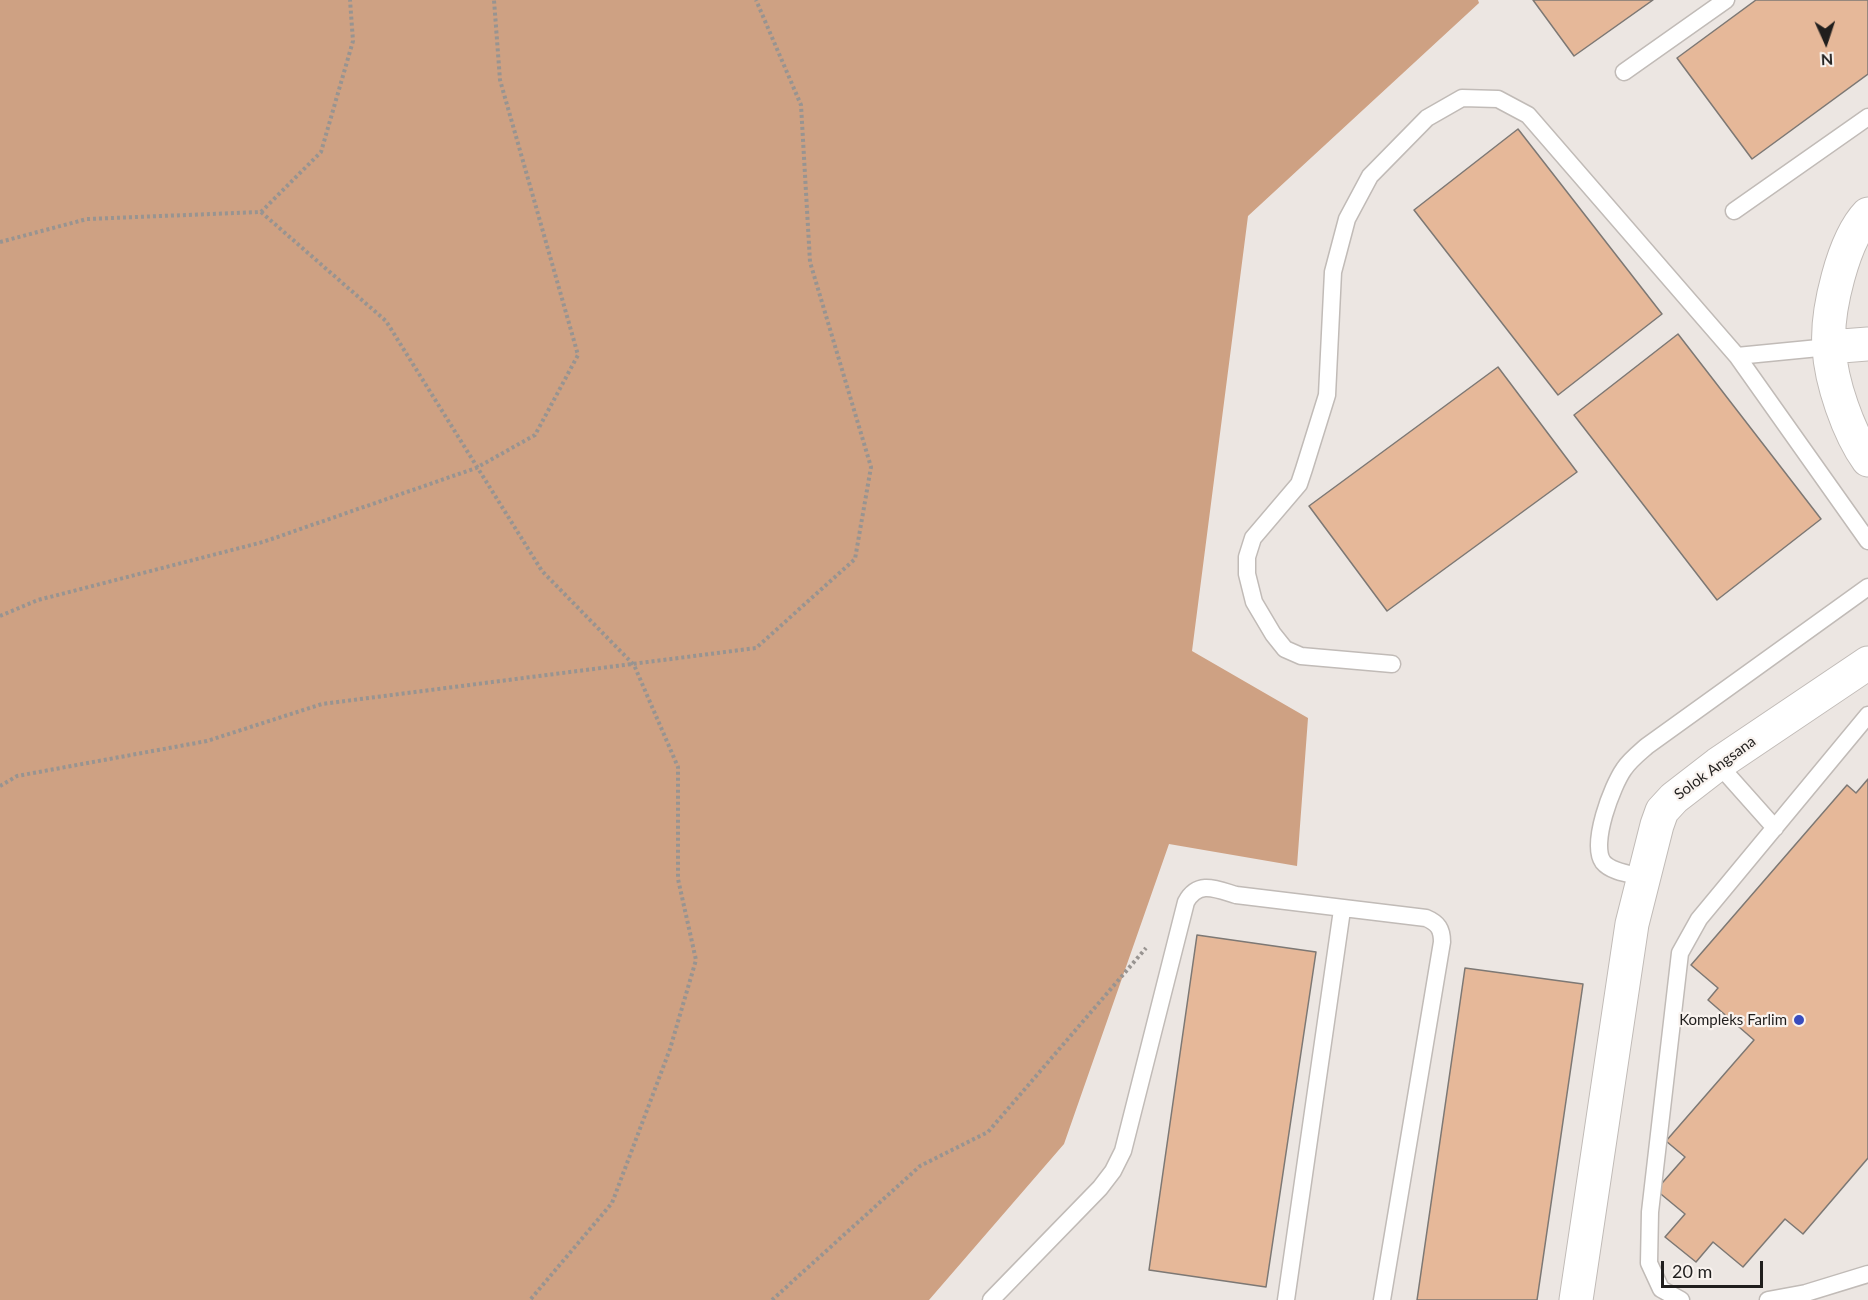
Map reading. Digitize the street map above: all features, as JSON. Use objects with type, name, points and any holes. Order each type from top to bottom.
[{"type":"street","points":[[1868,214],[1860,222],[1837,275],[1829,347],[1841,405],[1868,460]]},
{"type":"street","points":[[1829,347],[1868,344]]},
{"type":"street","name":"Solok Angsana","points":[[1576,1300],[1632,924],[1642,877],[1662,811],[1674,798],[1718,764],[1868,663]]},
{"type":"lane","points":[[1624,72],[1726,0]]},
{"type":"lane","points":[[1392,664],[1301,657],[1285,649],[1254,602],[1247,574],[1247,557],[1253,538],[1299,484],[1328,395],[1334,272],[1347,219],[1370,176],[1427,118],[1462,98],[1498,99],[1528,115],[1737,356],[1868,541]]},
{"type":"lane","points":[[1734,212],[1868,117]]},
{"type":"lane","points":[[1737,356],[1829,347]]},
{"type":"lane","points":[[1642,877],[1605,865],[1600,856],[1599,845],[1611,794],[1625,767],[1647,746],[1868,586]]},
{"type":"lane","points":[[1681,1300],[1661,1289],[1649,1263],[1650,1212],[1680,953],[1699,919],[1868,715]]},
{"type":"lane","points":[[1718,764],[1775,828]]},
{"type":"lane","points":[[991,1300],[1100,1188],[1119,1161],[1186,902],[1191,893],[1199,888],[1209,887],[1236,895],[1342,910],[1426,918],[1436,922],[1442,931],[1382,1300]]},
{"type":"lane","points":[[1286,1300],[1342,910]]},
{"type":"lane","points":[[1768,1300],[1806,1293],[1868,1274]]},
{"type":"path","points":[[0,242],[87,219],[261,212],[321,152],[353,41],[350,0]]},
{"type":"path","points":[[0,616],[38,600],[263,542],[476,468],[535,435],[578,355],[500,80],[494,0]]},
{"type":"path","points":[[0,786],[17,776],[207,741],[322,704],[756,648],[855,559],[871,467],[810,262],[801,105],[756,0]]},
{"type":"path","points":[[261,212],[386,321],[542,571],[634,665],[678,767],[678,879],[696,960],[670,1049],[612,1203],[530,1300]]},
{"type":"path","points":[[772,1300],[920,1166],[988,1132],[1148,946]]},
{"type":"shaded area","points":[[0,0],[1478,0],[1479,3],[1248,216],[1192,651],[1308,718],[1297,866],[1169,844],[1064,1144],[929,1300],[0,1300]]},
{"type":"building","points":[[1533,0],[1653,0],[1574,56]]},
{"type":"building","points":[[1756,0],[1868,0],[1868,74],[1752,159],[1677,58]]},
{"type":"building","points":[[1518,129],[1662,314],[1558,395],[1414,210]]},
{"type":"building","points":[[1678,334],[1821,519],[1717,600],[1574,415]]},
{"type":"building","points":[[1498,367],[1577,472],[1387,611],[1309,506]]},
{"type":"building","name":"Kompleks Farlim","points":[[1868,779],[1868,1158],[1803,1234],[1785,1219],[1743,1267],[1713,1242],[1696,1262],[1665,1237],[1685,1214],[1656,1190],[1685,1157],[1666,1141],[1754,1040],[1708,1000],[1718,988],[1691,965],[1847,785],[1856,793]]},
{"type":"building","points":[[1197,935],[1316,952],[1266,1287],[1149,1270]]},
{"type":"building","points":[[1465,968],[1583,984],[1537,1300],[1417,1300]]},
{"type":"place","name":"Kompleks Farlim","points":[[1799,1020]]}]
